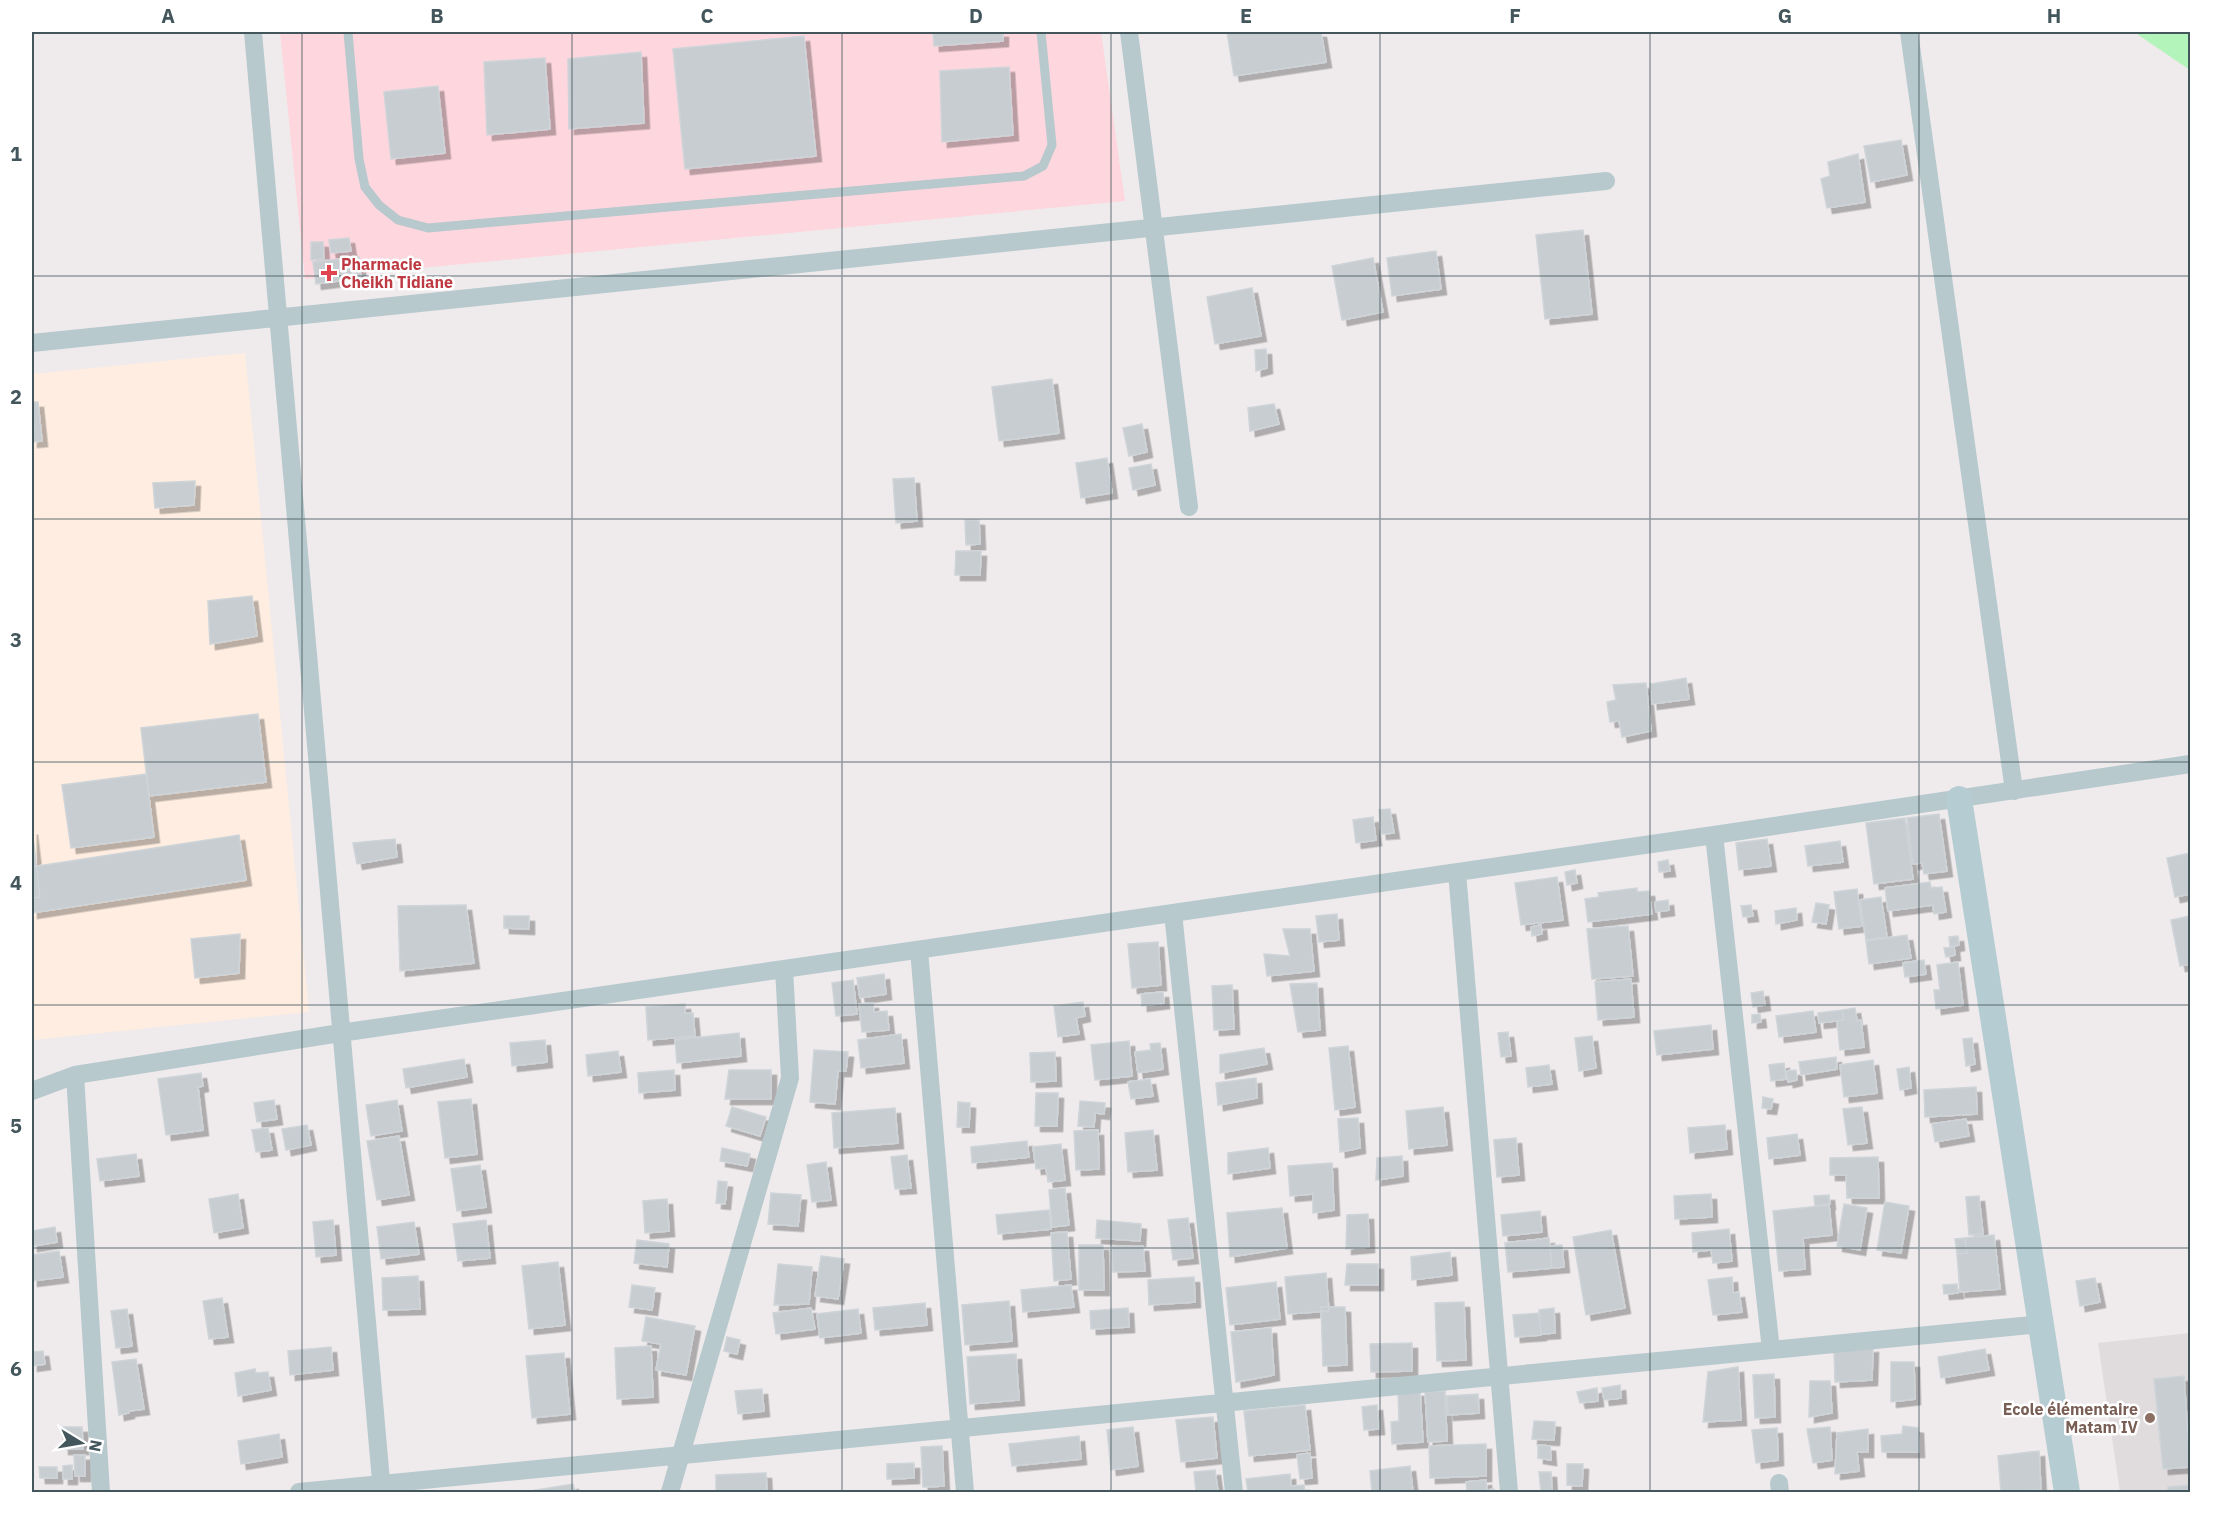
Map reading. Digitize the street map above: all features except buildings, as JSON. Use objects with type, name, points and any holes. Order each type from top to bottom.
[{"type":"street","points":[[254,32],[381,1489]]},
{"type":"street","points":[[1129,32],[1189,507]]},
{"type":"street","points":[[1909,32],[2014,791]]},
{"type":"street","points":[[32,343],[1606,182]]},
{"type":"street","points":[[32,1091],[75,1075],[340,1033],[2190,764]]},
{"type":"street","points":[[1959,799],[2067,1492]]},
{"type":"street","points":[[1714,835],[1771,1350]]},
{"type":"street","points":[[1457,872],[1509,1492]]},
{"type":"street","points":[[1173,913],[1233,1492]]},
{"type":"street","points":[[918,950],[965,1492]]},
{"type":"street","points":[[670,1492],[790,1078],[784,969]]},
{"type":"street","points":[[75,1075],[100,1492]]},
{"type":"street","points":[[299,1492],[381,1489],[960,1428],[2041,1324]]},
{"type":"lane","points":[[348,32],[359,159],[366,187],[380,205],[398,220],[429,228],[1024,176],[1043,166],[1052,145],[1041,32]]},
{"type":"shaded area","points":[[280,32],[1101,32],[1125,201],[305,279]]},
{"type":"shaded area","points":[[245,353],[309,1012],[32,1040],[32,374]]},
{"type":"shaded area","name":"Ecole élémentaire Matam IV","points":[[2190,1333],[2190,1492],[2120,1492],[2098,1343]]},
{"type":"green space","points":[[2134,32],[2190,32],[2190,70]]},
{"type":"place","name":"Pharmacie Cheikh Tidiane","points":[[329,273]]},
{"type":"place","name":"Ecole élémentaire Matam IV","points":[[2150,1418]]}]
